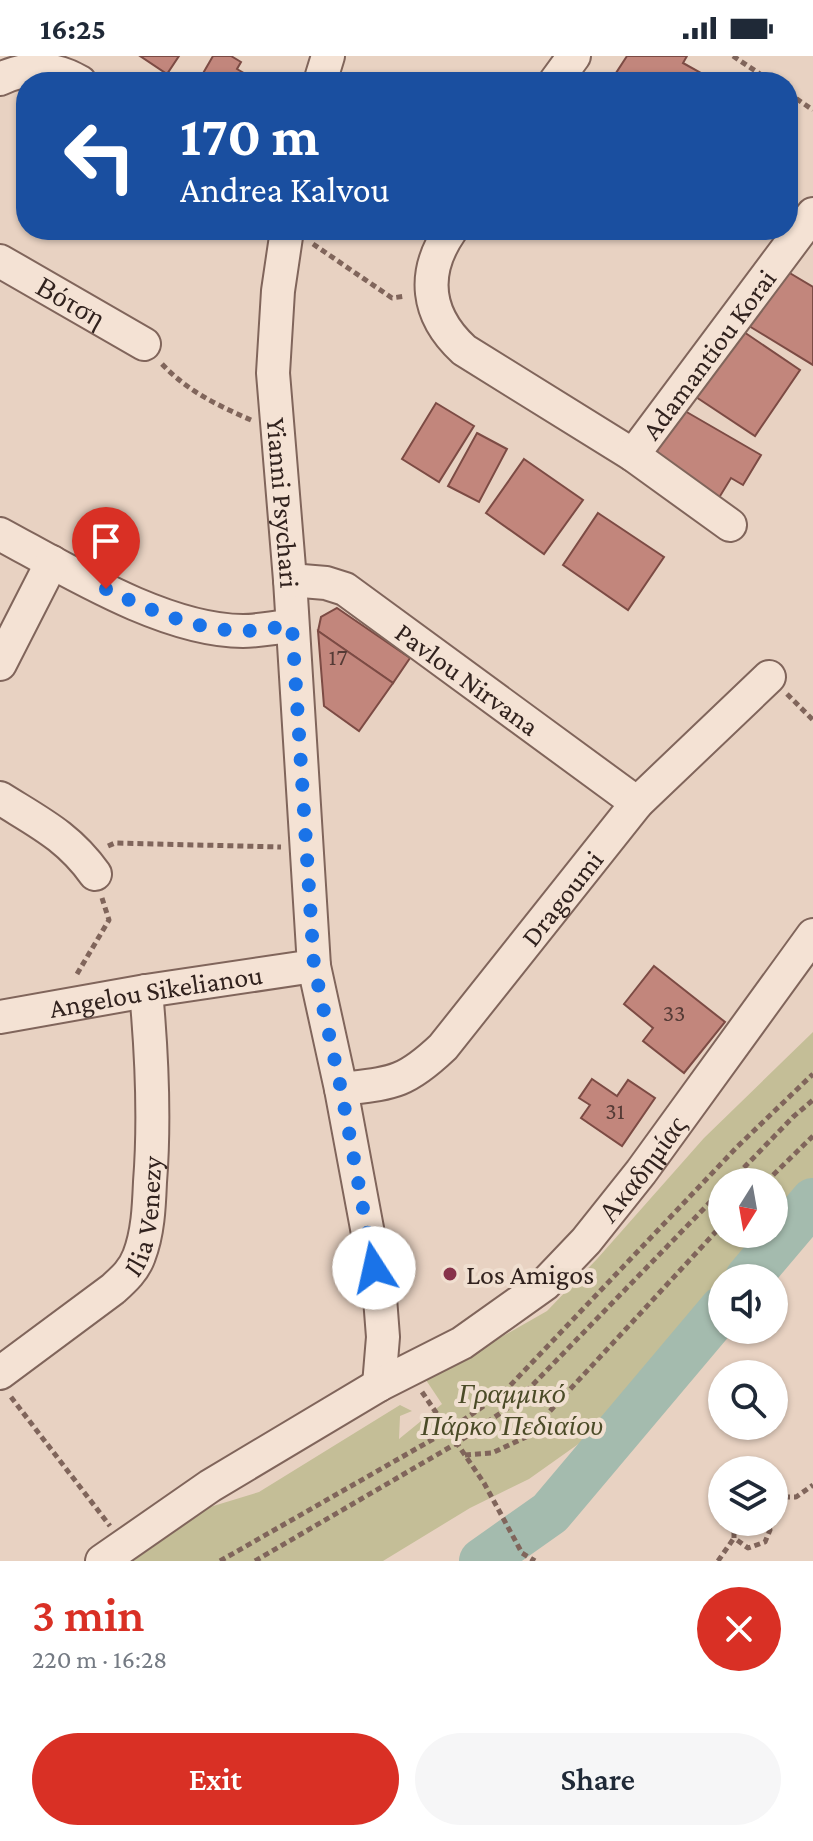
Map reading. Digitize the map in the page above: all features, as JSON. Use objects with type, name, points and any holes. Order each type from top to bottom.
[{"type":"street","points":[[21,72],[33,68],[58,72]]},
{"type":"street","name":"Adamantiou Korai","points":[[798,234],[813,214]]},
{"type":"street","name":"Yianni Psychari","points":[[294,240],[278,291],[273,373],[290,580],[314,966],[341,1089],[380,1298],[383,1337],[379,1385]]},
{"type":"street","points":[[445,240],[436,257],[431,294],[448,335],[464,350],[633,455],[730,525]]},
{"type":"street","name":"Adamantiou Korai","points":[[633,455],[794,240]]},
{"type":"street","name":"Βότση","points":[[0,261],[144,344]]},
{"type":"street","points":[[0,534],[133,602],[179,619],[242,631],[292,626]]},
{"type":"street","points":[[0,664],[52,562]]},
{"type":"street","name":"Pavlou Nirvana","points":[[290,580],[326,583],[345,589],[637,803]]},
{"type":"street","name":"Dragoumi","points":[[341,1089],[385,1084],[404,1078],[419,1070],[443,1047],[637,803],[769,677]]},
{"type":"street","points":[[0,798],[66,840],[90,866]]},
{"type":"street","name":"Ακαδημίας","points":[[114,1553],[210,1486],[379,1385],[462,1343],[545,1284],[586,1241],[641,1172],[813,935]]},
{"type":"street","name":"Angelou Sikelianou","points":[[0,1017],[314,966]]},
{"type":"street","name":"Ilia Venezy","points":[[5,1384],[129,1274],[139,1258],[144,1240],[154,1130],[153,1070],[146,991]]},
{"type":"street","name":"Yianni Psychari","points":[[380,1298],[419,1365]]},
{"type":"path","points":[[733,56],[757,72]]},
{"type":"path","points":[[305,240],[392,298],[431,294]]},
{"type":"path","points":[[144,344],[174,377],[214,404],[278,432]]},
{"type":"path","points":[[59,1006],[109,920],[90,866],[115,843],[306,848]]},
{"type":"path","points":[[220,1561],[449,1430],[504,1392],[737,1147],[813,1074]]},
{"type":"path","points":[[744,1168],[813,1100]]},
{"type":"path","points":[[780,1168],[813,1136]]},
{"type":"path","points":[[255,1561],[457,1443],[515,1403],[708,1204]]},
{"type":"path","points":[[465,1455],[492,1453],[526,1437],[708,1240]]},
{"type":"path","points":[[419,1365],[449,1430],[484,1483],[522,1553],[535,1561]]},
{"type":"path","points":[[5,1384],[114,1553]]},
{"type":"path","points":[[788,1497],[796,1497],[813,1485]]},
{"type":"path","points":[[718,1561],[734,1538],[748,1548],[760,1546],[768,1536]]},
{"type":"green space","name":"Γραμμικό Πάρκο Πεδιαίου","points":[[813,1032],[813,1198],[788,1223],[788,1168],[708,1168],[708,1248],[763,1248],[747,1264],[708,1264],[708,1304],[648,1366],[584,1440],[529,1479],[470,1508],[383,1561],[133,1561],[210,1507],[259,1492],[400,1405],[412,1411],[400,1416],[399,1439],[442,1404],[426,1380],[547,1311],[704,1138]]},
{"type":"building","points":[[140,56],[179,56],[168,72]]},
{"type":"building","points":[[213,56],[231,56],[241,62],[237,69],[242,72],[204,72]]},
{"type":"building","points":[[627,56],[687,56],[683,63],[699,72],[617,72]]},
{"type":"building","points":[[783,269],[813,287],[813,365],[749,326]]},
{"type":"building","points":[[741,330],[800,370],[755,436],[696,397]]},
{"type":"building","points":[[436,403],[474,426],[439,482],[402,459]]},
{"type":"building","points":[[678,407],[761,455],[743,485],[731,478],[714,506],[644,466]]},
{"type":"building","points":[[477,433],[507,449],[479,502],[448,486]]},
{"type":"building","points":[[524,459],[583,500],[544,554],[486,513]]},
{"type":"building","points":[[598,513],[664,557],[628,610],[563,565]]},
{"type":"building","points":[[337,608],[410,658],[393,683],[318,631],[321,617]]},
{"type":"building","points":[[318,631],[393,683],[359,731],[324,706]]},
{"type":"building","points":[[654,966],[725,1022],[684,1073],[643,1041],[653,1028],[624,1004]]},
{"type":"building","points":[[592,1079],[617,1096],[628,1080],[655,1098],[622,1146],[581,1118],[590,1105],[579,1098]]},
{"type":"waterway","points":[[760,1264],[813,1201]]},
{"type":"waterway","points":[[482,1561],[550,1513],[708,1326]]},
{"type":"place","name":"Los Amigos","points":[[450,1274]]},
{"type":"route","points":[[106,589],[179,619],[213,627],[242,631],[292,626],[314,966],[341,1089],[374,1268]]}]
